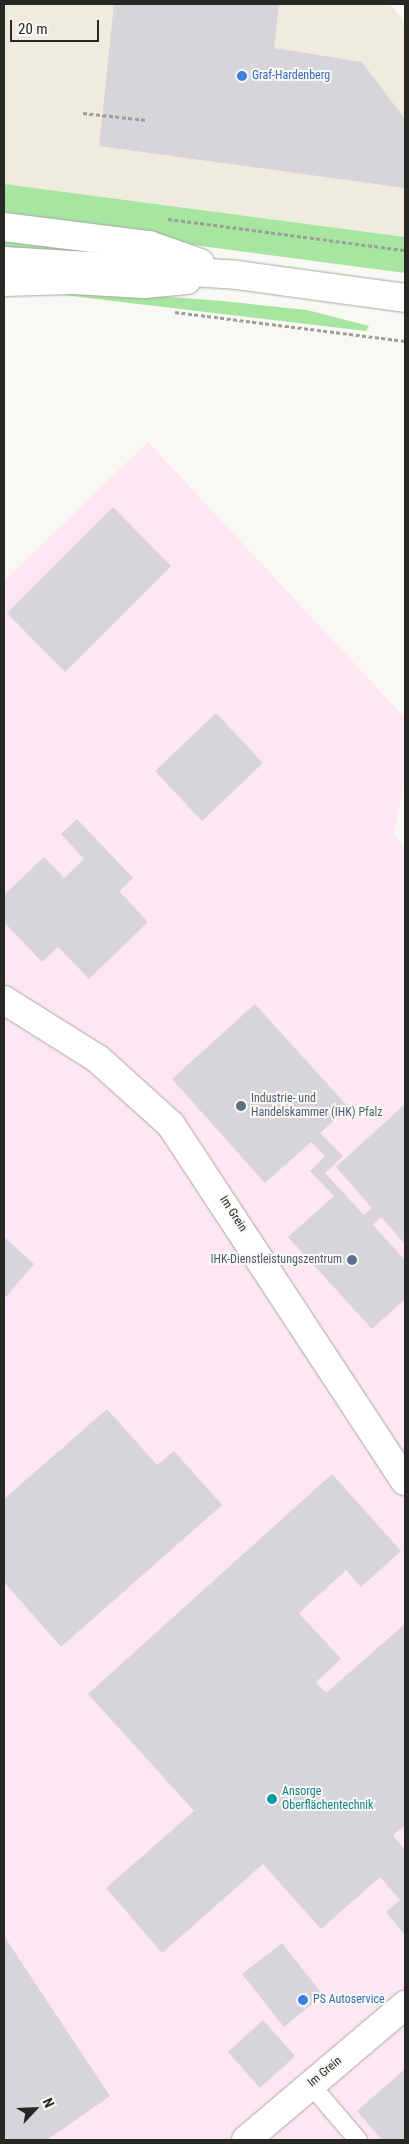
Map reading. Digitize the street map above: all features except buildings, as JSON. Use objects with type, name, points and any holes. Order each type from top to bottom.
[{"type":"street","points":[[4,227],[149,246],[237,275]]},
{"type":"street","points":[[4,261],[237,275],[405,298]]},
{"type":"street","points":[[4,282],[74,280],[144,284],[237,275]]},
{"type":"street","name":"Im Grein","points":[[4,1000],[98,1059],[171,1125],[405,1481]]},
{"type":"street","name":"Im Grein","points":[[246,2140],[405,2005]]},
{"type":"lane","points":[[311,2084],[358,2140]]},
{"type":"path","points":[[83,113],[147,120]]},
{"type":"path","points":[[161,218],[405,250]]},
{"type":"path","points":[[173,312],[405,342]]},
{"type":"shaded area","points":[[4,4],[390,4],[405,22],[405,237],[4,184]]},
{"type":"shaded area","points":[[148,442],[405,718],[405,776],[394,834],[405,850],[405,2140],[4,2140],[4,581]]},
{"type":"green space","points":[[4,184],[405,237],[405,273],[4,220]]},
{"type":"green space","points":[[4,238],[93,250],[97,252],[4,249]]},
{"type":"green space","points":[[46,293],[122,293],[222,301],[307,310],[369,326],[366,331]]},
{"type":"place","name":"Graf-Hardenberg","points":[[242,76]]},
{"type":"place","name":"Industrie- und Handelskammer (IHK) Pfalz","points":[[241,1106]]},
{"type":"place","name":"IHK-Dienstleistungszentrum","points":[[352,1260]]},
{"type":"place","name":"Ansorge Oberflächentechnik","points":[[272,1799]]},
{"type":"place","name":"PS Autoservice","points":[[303,2000]]}]
